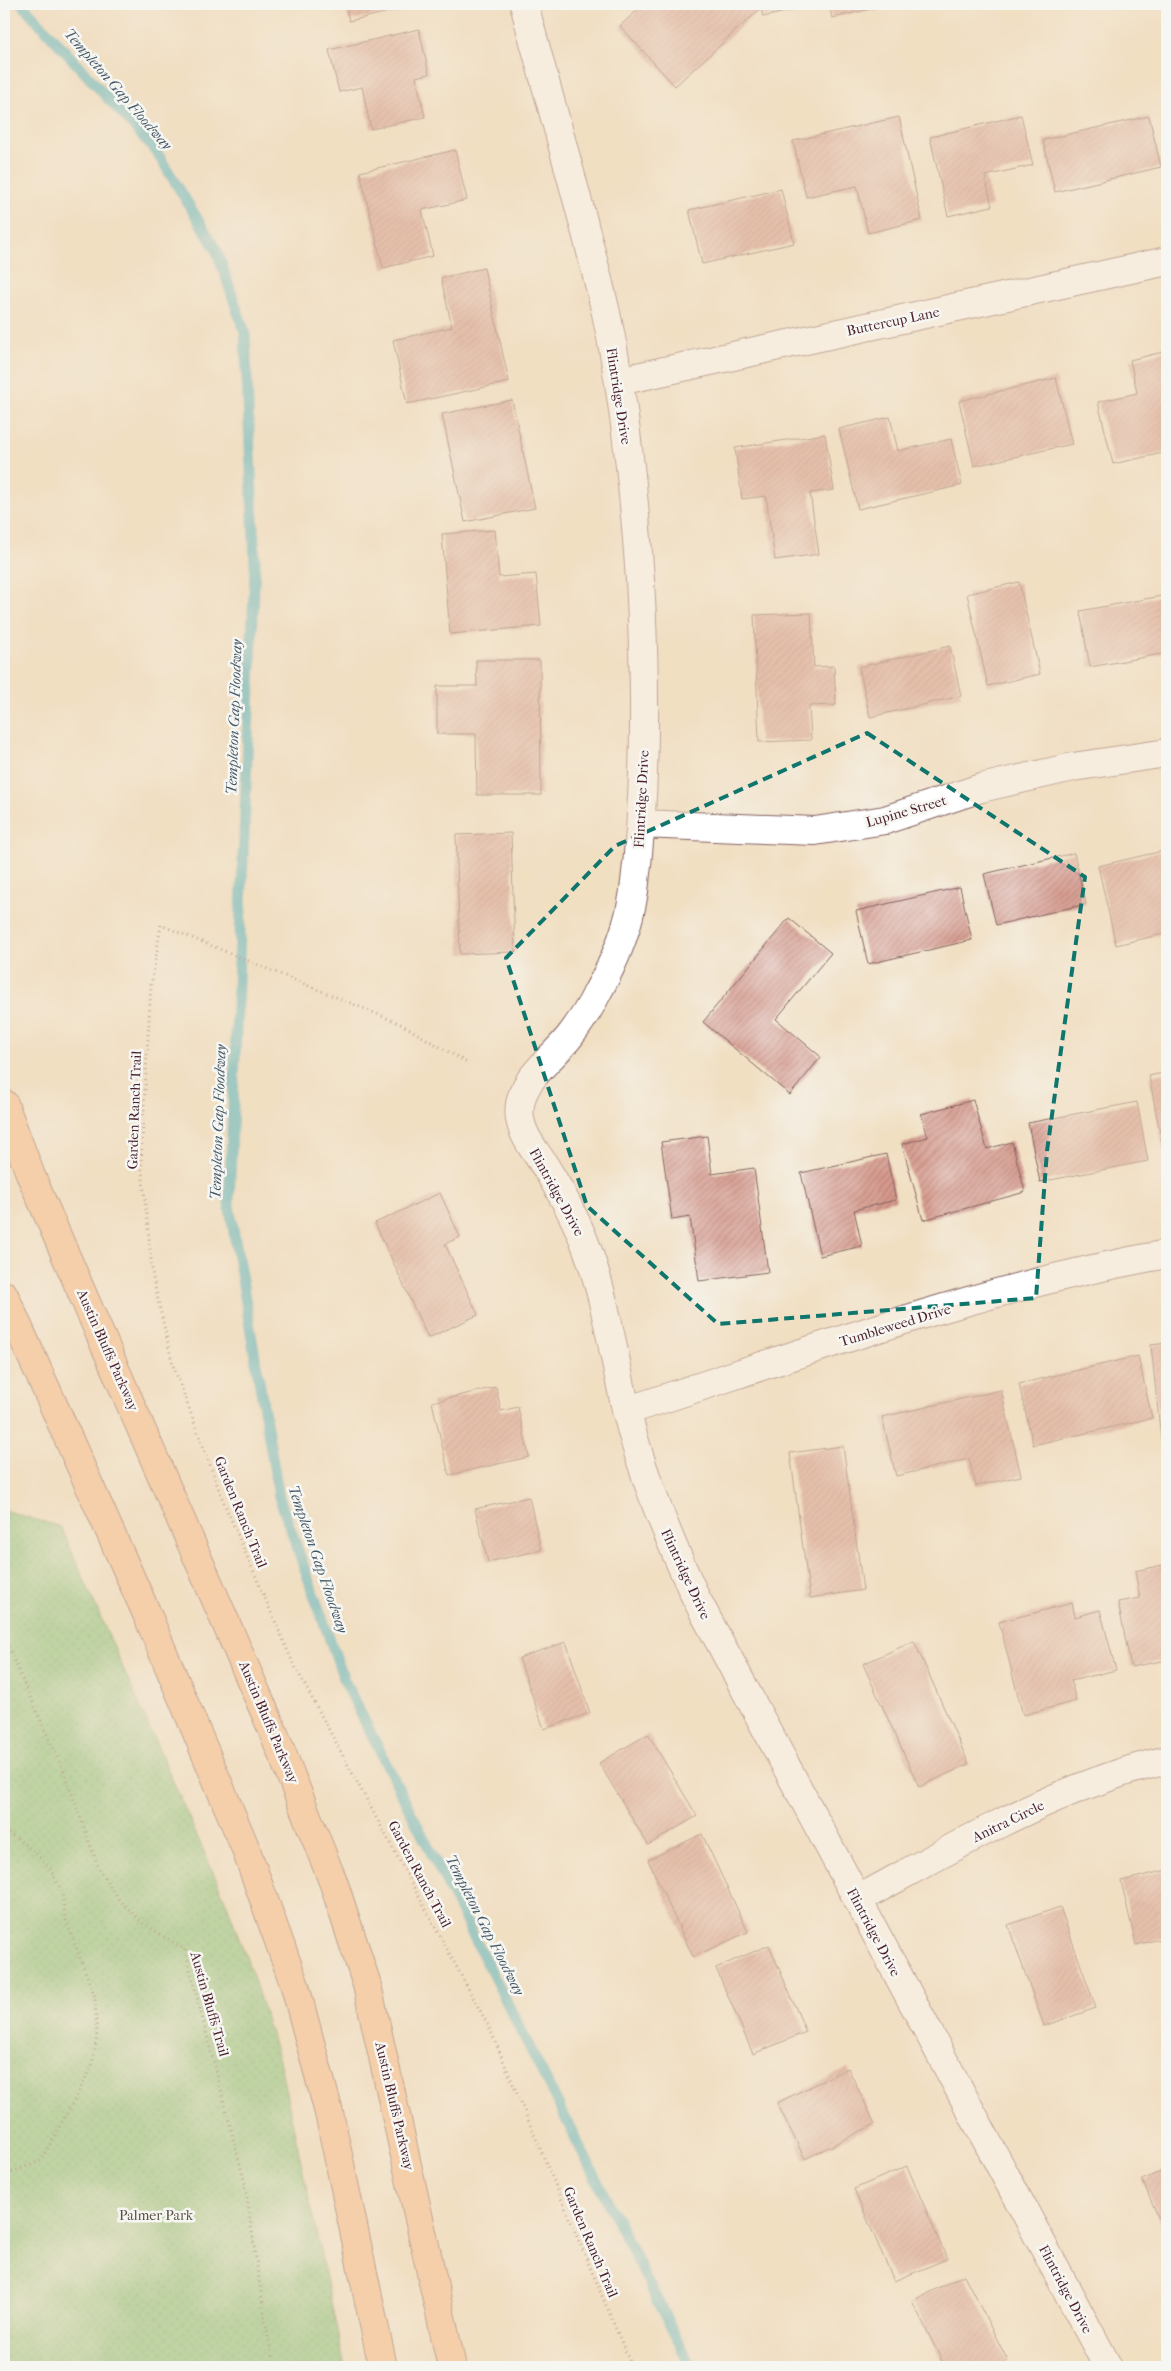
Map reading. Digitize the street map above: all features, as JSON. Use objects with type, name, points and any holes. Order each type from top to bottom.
[{"type":"main road","name":"Austin Bluffs Parkway","points":[[4,1104],[31,1176],[273,1731],[334,1884],[367,1985],[452,2367]]},
{"type":"main road","points":[[4,1295],[146,1612],[245,1847],[295,1986],[329,2113],[383,2367]]},
{"type":"street","name":"Flintridge Drive","points":[[524,4],[605,312],[619,381],[635,504],[642,608],[645,713],[641,824],[633,897],[616,954],[596,995],[570,1036],[529,1081],[522,1095],[519,1116],[525,1135],[571,1211],[586,1246],[601,1292],[626,1410],[642,1467],[666,1532],[696,1598],[1108,2367]]},
{"type":"street","name":"Buttercup Lane","points":[[619,381],[1167,261]]},
{"type":"street","name":"Lupine Street","points":[[641,824],[815,831],[885,820],[981,788],[1073,767],[1167,753]]},
{"type":"street","name":"Tumbleweed Drive","points":[[626,1410],[1017,1287],[1100,1266],[1167,1254]]},
{"type":"street","name":"Anitra Circle","points":[[857,1900],[990,1829],[1049,1801],[1112,1776],[1167,1760]]},
{"type":"path","name":"Garden Ranch Trail","points":[[466,1062],[399,1023],[161,925],[151,986],[141,1160],[153,1278],[173,1365],[224,1504],[293,1663],[489,2027],[632,2367]]},
{"type":"path","name":"Austin Bluffs Trail","points":[[4,1638],[65,1775],[100,1869],[120,1901],[143,1923],[185,1950],[245,2184],[264,2320],[274,2367]]},
{"type":"path","points":[[4,1830],[34,1851],[50,1868],[62,1892],[65,1918],[95,1997],[97,2037],[92,2067],[40,2161],[4,2175]]},
{"type":"highlighted area","points":[[867,733],[1085,877],[1047,1151],[1036,1298],[718,1324],[587,1206],[506,958],[615,846]]},
{"type":"green space","name":"Palmer Park","points":[[4,1510],[61,1527],[227,1904],[254,1979],[280,2064],[345,2367],[4,2367]]},
{"type":"building","points":[[345,4],[410,4],[411,7],[349,21]]},
{"type":"building","points":[[644,4],[755,4],[760,9],[675,86],[620,26]]},
{"type":"building","points":[[760,4],[816,4],[816,5],[763,17]]},
{"type":"building","points":[[829,4],[874,4],[875,8],[832,18]]},
{"type":"building","points":[[419,29],[429,74],[416,77],[425,117],[371,129],[362,87],[339,92],[329,50]]},
{"type":"building","points":[[1021,115],[1033,165],[985,176],[992,206],[948,216],[930,137]]},
{"type":"building","points":[[1149,116],[1161,167],[1055,192],[1043,140]]},
{"type":"building","points":[[899,117],[922,220],[868,233],[857,186],[806,197],[793,141]]},
{"type":"building","points":[[455,150],[467,200],[422,210],[433,256],[383,268],[360,172]]},
{"type":"building","points":[[781,189],[794,243],[702,264],[689,210]]},
{"type":"building","points":[[484,268],[509,382],[407,404],[393,340],[452,327],[441,278]]},
{"type":"building","points":[[1167,351],[1167,452],[1113,464],[1098,402],[1137,393],[1130,360]]},
{"type":"building","points":[[1056,378],[1072,444],[974,466],[959,401]]},
{"type":"building","points":[[512,400],[535,508],[465,522],[442,414]]},
{"type":"building","points":[[890,417],[898,451],[951,439],[962,485],[858,509],[839,429]]},
{"type":"building","points":[[825,434],[834,490],[810,493],[819,554],[775,560],[766,496],[742,499],[735,448]]},
{"type":"building","points":[[495,530],[499,577],[536,574],[541,626],[450,634],[442,534]]},
{"type":"building","points":[[1019,582],[1040,674],[988,686],[967,594]]},
{"type":"building","points":[[1167,595],[1167,653],[1090,667],[1080,611]]},
{"type":"building","points":[[811,613],[814,667],[834,666],[836,705],[809,706],[811,740],[759,742],[754,615]]},
{"type":"building","points":[[950,646],[961,696],[870,717],[859,667]]},
{"type":"building","points":[[476,660],[540,660],[541,795],[477,795],[476,734],[437,734],[437,686],[477,686]]},
{"type":"building","points":[[511,833],[515,952],[460,954],[456,835]]},
{"type":"building","points":[[1167,850],[1167,933],[1116,945],[1098,866]]},
{"type":"building","points":[[1074,853],[1086,904],[996,925],[984,874]]},
{"type":"building","points":[[960,887],[972,940],[868,964],[856,911]]},
{"type":"building","points":[[789,918],[831,953],[776,1019],[821,1057],[790,1095],[703,1022]]},
{"type":"building","points":[[1167,1072],[1167,1164],[1166,1164],[1149,1076]]},
{"type":"building","points":[[973,1100],[987,1149],[1012,1142],[1025,1192],[923,1220],[902,1144],[928,1137],[921,1114]]},
{"type":"building","points":[[1137,1102],[1148,1161],[1040,1182],[1028,1123]]},
{"type":"building","points":[[707,1136],[712,1174],[754,1168],[768,1272],[699,1281],[690,1217],[672,1220],[661,1142]]},
{"type":"building","points":[[886,1154],[896,1200],[854,1210],[862,1246],[820,1256],[801,1173]]},
{"type":"building","points":[[440,1193],[460,1237],[445,1244],[478,1315],[428,1338],[375,1223]]},
{"type":"building","points":[[1167,1343],[1167,1439],[1161,1440],[1151,1345]]},
{"type":"building","points":[[1138,1356],[1152,1418],[1033,1445],[1019,1384]]},
{"type":"building","points":[[496,1387],[501,1411],[518,1407],[529,1457],[449,1475],[432,1402]]},
{"type":"building","points":[[1001,1390],[1021,1476],[976,1486],[969,1459],[896,1476],[882,1417]]},
{"type":"building","points":[[843,1446],[863,1590],[810,1598],[790,1453]]},
{"type":"building","points":[[529,1497],[541,1550],[488,1562],[475,1509]]},
{"type":"building","points":[[1167,1564],[1167,1660],[1131,1667],[1118,1602],[1140,1598],[1135,1571]]},
{"type":"building","points":[[1072,1603],[1075,1617],[1100,1610],[1116,1670],[1071,1681],[1076,1701],[1023,1715],[999,1622]]},
{"type":"building","points":[[914,1641],[969,1764],[919,1787],[863,1664]]},
{"type":"building","points":[[566,1642],[590,1713],[544,1729],[519,1658]]},
{"type":"building","points":[[648,1734],[697,1816],[648,1845],[599,1763]]},
{"type":"building","points":[[702,1834],[748,1932],[693,1957],[648,1860]]},
{"type":"building","points":[[1167,1870],[1167,1937],[1136,1945],[1121,1881]]},
{"type":"building","points":[[1060,1907],[1096,2008],[1044,2026],[1008,1925]]},
{"type":"building","points":[[769,1945],[806,2032],[753,2054],[716,1968]]},
{"type":"building","points":[[848,2068],[875,2124],[805,2159],[777,2103]]},
{"type":"building","points":[[907,2166],[947,2259],[894,2281],[854,2189]]},
{"type":"building","points":[[1167,2169],[1167,2237],[1142,2180]]},
{"type":"building","points":[[964,2275],[1008,2361],[996,2367],[945,2367],[912,2301]]},
{"type":"waterway","name":"Templeton Gap Floodway","points":[[22,4],[156,151],[217,251],[245,333],[255,565],[229,1204],[279,1497],[345,1682],[691,2367]]}]
